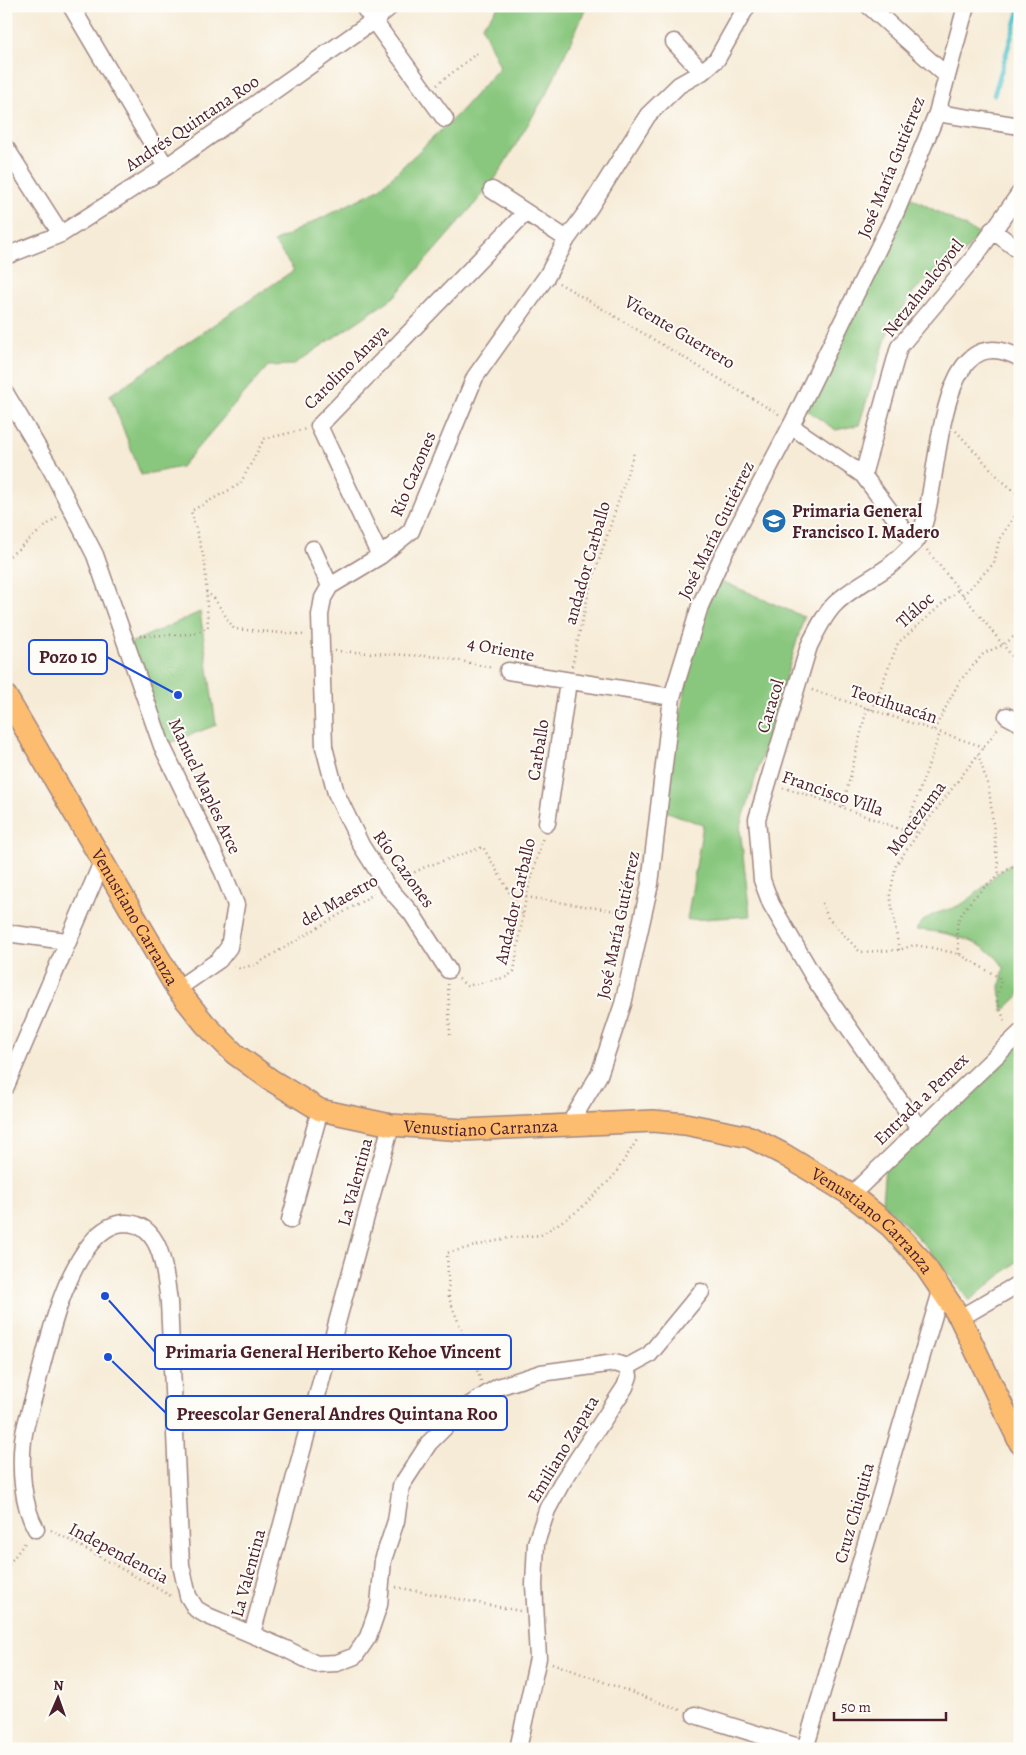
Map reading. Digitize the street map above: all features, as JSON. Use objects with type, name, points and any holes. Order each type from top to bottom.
[{"type":"main road","name":"Venustiano Carranza","points":[[6,696],[178,989],[205,1024],[235,1054],[271,1080],[320,1110],[391,1125],[464,1130],[570,1123],[653,1121],[708,1128],[750,1137],[817,1173],[851,1195],[890,1226],[942,1288],[960,1318],[1020,1443]]},
{"type":"street","points":[[71,6],[166,166]]},
{"type":"street","points":[[363,6],[445,119]]},
{"type":"street","name":"Andrés Quintana Roo","points":[[6,256],[60,234],[166,166],[373,21],[391,6]]},
{"type":"street","name":"Río Cazones","points":[[448,970],[412,914],[387,886],[360,845],[336,793],[324,747],[320,614],[323,598],[330,586],[380,556],[411,531],[475,377],[547,276],[566,239],[590,207],[648,115],[679,85],[702,72],[718,59],[747,6]]},
{"type":"street","points":[[869,6],[947,76]]},
{"type":"street","name":"José María Gutiérrez","points":[[570,1123],[602,1066],[623,1004],[650,884],[672,697],[700,606],[723,554],[792,424],[896,212],[937,113],[966,6]]},
{"type":"street","points":[[674,42],[702,72]]},
{"type":"street","points":[[937,113],[1020,126]]},
{"type":"street","points":[[6,148],[60,234]]},
{"type":"street","points":[[492,190],[566,239]]},
{"type":"street","name":"Netzahualcóyotl","points":[[863,475],[899,347],[976,255],[1020,193]]},
{"type":"street","name":"Carolino Anaya","points":[[320,426],[525,213]]},
{"type":"street","points":[[992,230],[1020,251]]},
{"type":"street","name":"Caracol","points":[[919,1128],[816,981],[771,904],[762,880],[757,819],[809,646],[834,604],[890,566],[916,541],[924,520],[943,417],[960,372],[972,355],[986,349],[1006,350],[1020,358]]},
{"type":"street","name":"Manuel Maples Arce","points":[[6,394],[95,555],[162,746],[223,872],[236,905],[229,947],[219,960],[178,989]]},
{"type":"street","points":[[792,424],[863,475],[916,541]]},
{"type":"street","points":[[320,426],[380,556]]},
{"type":"street","points":[[313,550],[330,586]]},
{"type":"street","name":"4 Oriente","points":[[508,671],[672,697]]},
{"type":"street","name":"Carballo","points":[[547,823],[568,682]]},
{"type":"street","points":[[6,1086],[102,860]]},
{"type":"street","points":[[6,933],[66,941]]},
{"type":"street","name":"Entrada a Pemex","points":[[851,1195],[1016,1036]]},
{"type":"street","points":[[290,1220],[320,1110]]},
{"type":"street","name":"La Valentina","points":[[391,1125],[252,1634],[316,1664],[337,1663],[355,1656],[368,1637],[379,1606],[384,1560],[396,1521],[401,1486],[429,1444],[463,1409],[498,1387],[542,1373],[615,1362],[627,1367]]},
{"type":"street","points":[[33,1524],[22,1470],[23,1438],[55,1317],[76,1267],[90,1244],[104,1228],[120,1223],[134,1223],[145,1229],[154,1239],[164,1265],[169,1302],[181,1565],[188,1596],[196,1608],[208,1616],[252,1634]]},
{"type":"street","points":[[960,1318],[1020,1283]]},
{"type":"street","name":"Cruz Chiquita","points":[[695,1715],[805,1749],[942,1288]]},
{"type":"street","points":[[627,1367],[649,1356],[701,1292]]},
{"type":"street","name":"Emiliano Zapata","points":[[518,1749],[538,1658],[534,1585],[536,1543],[547,1510],[561,1484],[625,1387],[628,1376],[627,1367]]},
{"type":"path","points":[[426,94],[477,53]]},
{"type":"path","name":"Vicente Guerrero","points":[[547,276],[792,424]]},
{"type":"path","points":[[943,417],[999,478],[1020,496]]},
{"type":"path","name":"Carolino Anaya","points":[[124,636],[194,634],[208,627],[205,562],[191,511],[240,484],[264,439],[320,426]]},
{"type":"path","name":"andador Carballo","points":[[568,682],[589,591],[634,453]]},
{"type":"path","points":[[6,559],[70,507]]},
{"type":"path","points":[[964,595],[994,563],[1000,540],[1020,507]]},
{"type":"path","points":[[916,541],[964,595],[1020,666]]},
{"type":"path","name":"Tláloc","points":[[872,710],[898,643],[958,589]]},
{"type":"path","name":"4 Oriente","points":[[206,592],[214,598],[234,630],[321,643],[442,657],[508,671]]},
{"type":"path","points":[[934,730],[959,682],[984,653],[1003,645],[1020,632]]},
{"type":"path","name":"Teotihuacán","points":[[797,685],[984,747]]},
{"type":"path","points":[[842,807],[867,708]]},
{"type":"path","name":"Moctezuma","points":[[899,950],[890,895],[896,865],[978,754],[1014,719]]},
{"type":"path","points":[[905,831],[940,733]]},
{"type":"path","points":[[978,754],[989,789],[999,874]]},
{"type":"path","name":"Francisco Villa","points":[[768,784],[842,807],[905,831],[919,832]]},
{"type":"path","name":"Andador Carballo","points":[[448,970],[467,986],[507,977],[514,971],[526,897],[547,823]]},
{"type":"path","name":"del Maestro","points":[[219,960],[239,968],[255,965],[387,886],[425,867],[483,847],[524,917]]},
{"type":"path","points":[[959,954],[958,920],[999,874],[1020,863]]},
{"type":"path","points":[[526,897],[643,915]]},
{"type":"path","points":[[822,903],[828,918],[860,952],[899,950],[914,944],[959,954],[1000,978],[1001,985],[996,998],[1016,1036]]},
{"type":"path","points":[[448,970],[450,1035]]},
{"type":"path","points":[[486,1394],[448,1298],[447,1253],[508,1238],[541,1235],[579,1210],[613,1177],[636,1142],[653,1121]]},
{"type":"path","points":[[6,1568],[33,1524]]},
{"type":"path","name":"Independencia","points":[[33,1524],[196,1608]]},
{"type":"path","points":[[380,1584],[535,1614]]},
{"type":"path","points":[[538,1658],[695,1715]]},
{"type":"green space","points":[[499,6],[587,6],[548,91],[492,184],[394,297],[293,365],[268,366],[181,467],[141,475],[110,395],[294,270],[274,242],[379,189],[457,115],[500,67],[482,26]]},
{"type":"green space","points":[[910,197],[979,234],[962,255],[936,271],[914,291],[888,332],[859,425],[836,430],[799,405]]},
{"type":"green space","points":[[717,579],[804,617],[740,829],[750,916],[687,920],[703,825],[660,809],[702,609]]},
{"type":"green space","points":[[200,612],[216,725],[162,746],[128,644]]},
{"type":"green space","points":[[1020,861],[1020,995],[1003,1011],[1000,987],[1004,968],[997,959],[978,944],[966,939],[953,935],[916,930],[926,918],[965,902],[997,874]]},
{"type":"green space","points":[[1020,1037],[1020,1259],[969,1301],[928,1249],[882,1202],[885,1167]]},
{"type":"waterway","points":[[994,95],[1020,8]]},
{"type":"place","name":"Primaria General Francisco I. Madero","points":[[774,521]]},
{"type":"place","name":"Pozo 10","points":[[178,695]]},
{"type":"place","name":"Primaria General Heriberto Kehoe Vincent","points":[[105,1296]]},
{"type":"place","name":"Preescolar General Andres Quintana Roo","points":[[108,1357]]}]
